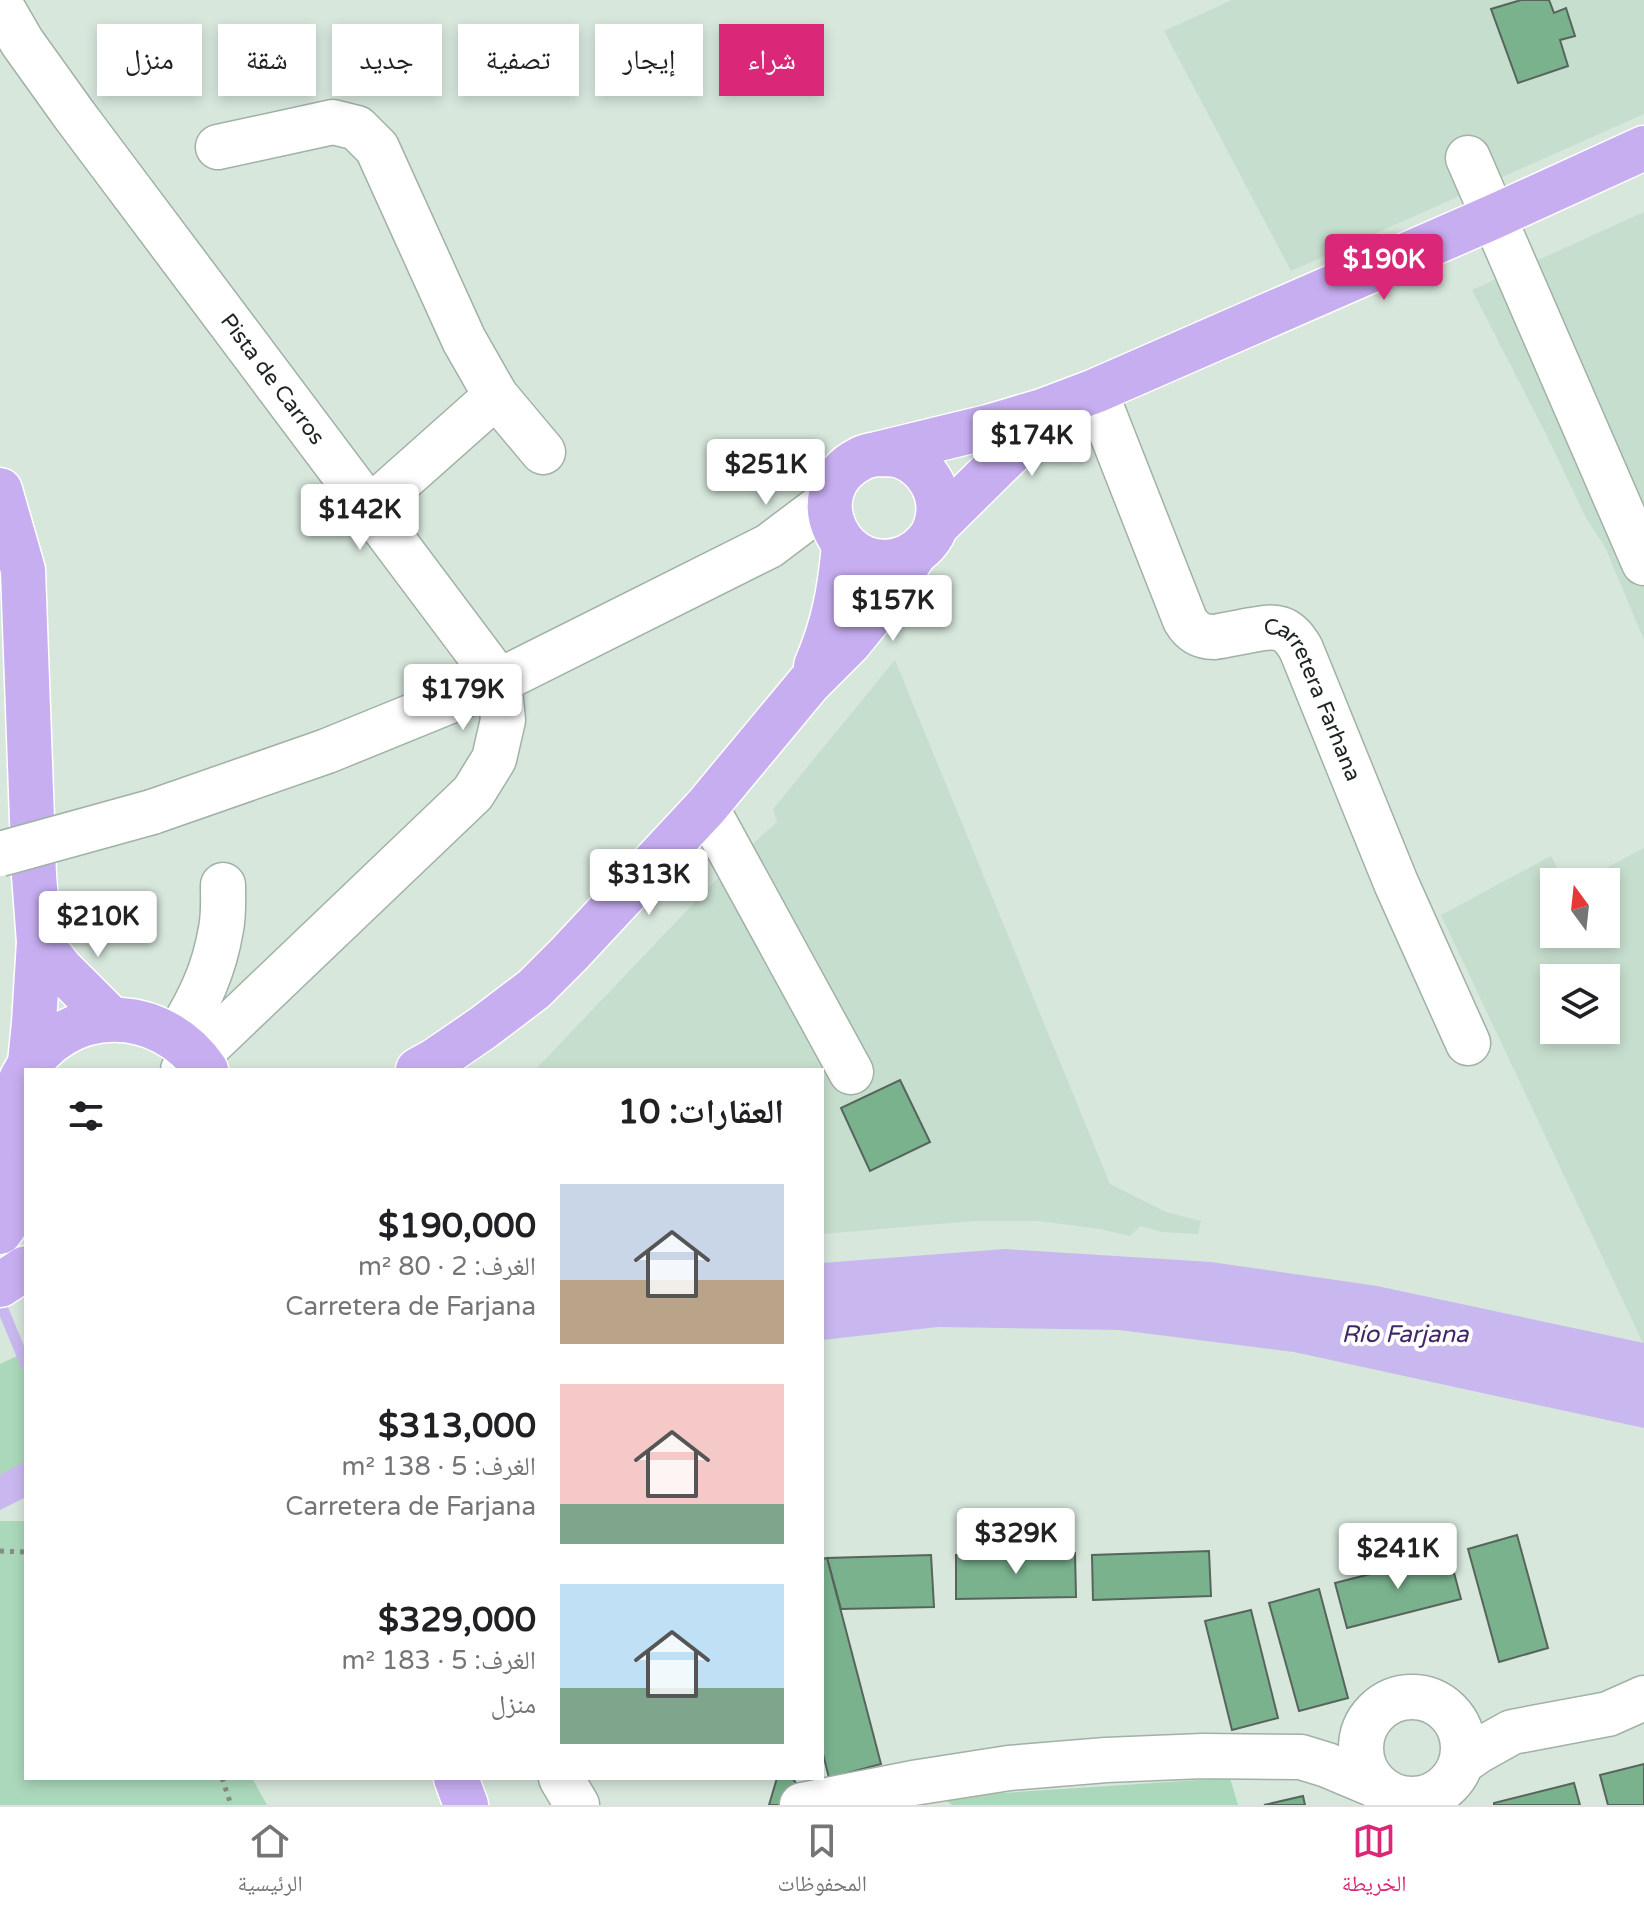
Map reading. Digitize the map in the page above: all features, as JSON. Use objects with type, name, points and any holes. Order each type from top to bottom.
[{"type":"main road","points":[[809,683],[828,639],[840,593],[835,483],[846,469],[860,459],[988,427],[1095,391],[1644,148]]},
{"type":"main road","points":[[422,1068],[534,989],[570,953],[706,807],[809,683],[849,643],[926,540],[973,488],[1011,452],[1095,391]]},
{"type":"main road","points":[[837,527],[860,557],[878,562],[897,561],[926,540],[939,504],[933,482],[919,466],[899,455],[877,454]]},
{"type":"main road","points":[[0,490],[23,570],[39,942],[30,1063]]},
{"type":"main road","points":[[39,942],[69,978],[111,1019]]},
{"type":"main road","points":[[27,1068],[52,1040],[80,1026],[111,1019],[156,1027],[190,1058]]},
{"type":"main road","points":[[0,1232],[10,1219],[24,1177],[14,1153],[10,1130],[12,1106],[24,1074]]},
{"type":"main road","points":[[0,1285],[24,1269]]},
{"type":"main road","points":[[457,1780],[466,1805]]},
{"type":"street","name":"Pista de Carros","points":[[0,4],[22,42],[75,116],[499,681]]},
{"type":"street","points":[[218,147],[333,122],[357,128],[377,148],[464,340],[496,396],[543,452]]},
{"type":"street","points":[[1468,158],[1644,563]]},
{"type":"street","name":"Carretera Farhana","points":[[1095,391],[1190,628],[1205,637],[1214,637],[1272,626],[1286,630],[1295,638],[1396,883],[1468,1043]]},
{"type":"street","points":[[370,508],[496,396]]},
{"type":"street","points":[[0,854],[152,812],[327,751],[499,681],[736,564],[800,525],[837,527]]},
{"type":"street","points":[[190,1058],[473,793],[494,759],[503,720],[499,681]]},
{"type":"street","points":[[706,807],[851,1072]]},
{"type":"street","points":[[190,1058],[198,1004],[213,965],[222,926],[223,885]]},
{"type":"street","points":[[802,1805],[1009,1768],[1175,1757],[1301,1757],[1347,1739],[1367,1724],[1378,1710],[1393,1700],[1410,1696],[1428,1699],[1443,1707],[1456,1720],[1464,1747],[1462,1762],[1452,1780],[1436,1793],[1416,1799],[1395,1797],[1377,1786],[1301,1757]]},
{"type":"street","points":[[1456,1720],[1512,1732],[1632,1710]]},
{"type":"street","points":[[1367,1724],[1361,1745],[1364,1767],[1377,1786]]},
{"type":"street","points":[[1462,1762],[1512,1732]]},
{"type":"street","points":[[562,1780],[577,1805]]},
{"type":"path","points":[[0,1551],[24,1552]]},
{"type":"path","points":[[223,1780],[231,1805]]},
{"type":"shaded area","points":[[1232,0],[1644,0],[1644,114],[1291,271],[1164,31]]},
{"type":"shaded area","points":[[1644,212],[1644,640],[1605,547],[1586,518],[1472,290]]},
{"type":"shaded area","points":[[895,660],[1110,1184],[1166,1212],[1201,1221],[1198,1234],[1162,1232],[1140,1226],[1130,1236],[1039,1221],[974,1221],[824,1234],[824,1068],[537,1068],[736,859],[777,822],[773,809]]},
{"type":"shaded area","points":[[1644,848],[1644,1343],[1441,915],[1551,856],[1557,868],[1540,868],[1540,948],[1620,948],[1620,868],[1606,868]]},
{"type":"green space","points":[[24,1353],[24,1468],[0,1481],[0,1364]]},
{"type":"green space","points":[[0,1521],[24,1521],[24,1780],[253,1780],[267,1805],[0,1805]]},
{"type":"green space","points":[[1230,1778],[1238,1805],[952,1805],[942,1797]]},
{"type":"water","name":"Río Farjana","points":[[1005,1249],[1211,1262],[1377,1286],[1644,1343],[1644,1428],[1294,1352],[1119,1330],[938,1327],[824,1340],[824,1263]]},
{"type":"water","points":[[24,1470],[24,1498],[0,1510],[0,1483]]},
{"type":"building","points":[[1521,0],[1549,0],[1554,13],[1566,8],[1575,36],[1560,40],[1568,66],[1518,83],[1491,9]]},
{"type":"building","points":[[900,1080],[930,1142],[870,1171],[841,1108]]},
{"type":"building","points":[[1517,1535],[1548,1648],[1499,1662],[1468,1549]]},
{"type":"building","points":[[1209,1551],[1211,1596],[1093,1600],[1092,1555]]},
{"type":"building","points":[[1075,1553],[1076,1597],[956,1599],[956,1555]]},
{"type":"building","points":[[1449,1554],[1461,1599],[1347,1628],[1335,1583]]},
{"type":"building","points":[[931,1555],[934,1607],[841,1609],[827,1558]]},
{"type":"building","points":[[827,1558],[881,1764],[829,1778],[824,1758],[824,1559]]},
{"type":"building","points":[[1319,1589],[1348,1698],[1299,1711],[1269,1603]]},
{"type":"building","points":[[1251,1610],[1278,1718],[1232,1730],[1205,1621]]},
{"type":"building","points":[[1644,1764],[1644,1805],[1608,1805],[1600,1775]]},
{"type":"building","points":[[776,1780],[794,1780],[802,1805],[769,1805]]},
{"type":"building","points":[[1574,1783],[1580,1805],[1494,1805],[1494,1803]]},
{"type":"building","points":[[1303,1796],[1305,1805],[1264,1805]]},
{"type":"waterway","points":[[0,1302],[24,1360]]},
{"type":"waterway","name":"Río Farjana","points":[[0,1481],[24,1468]]}]
